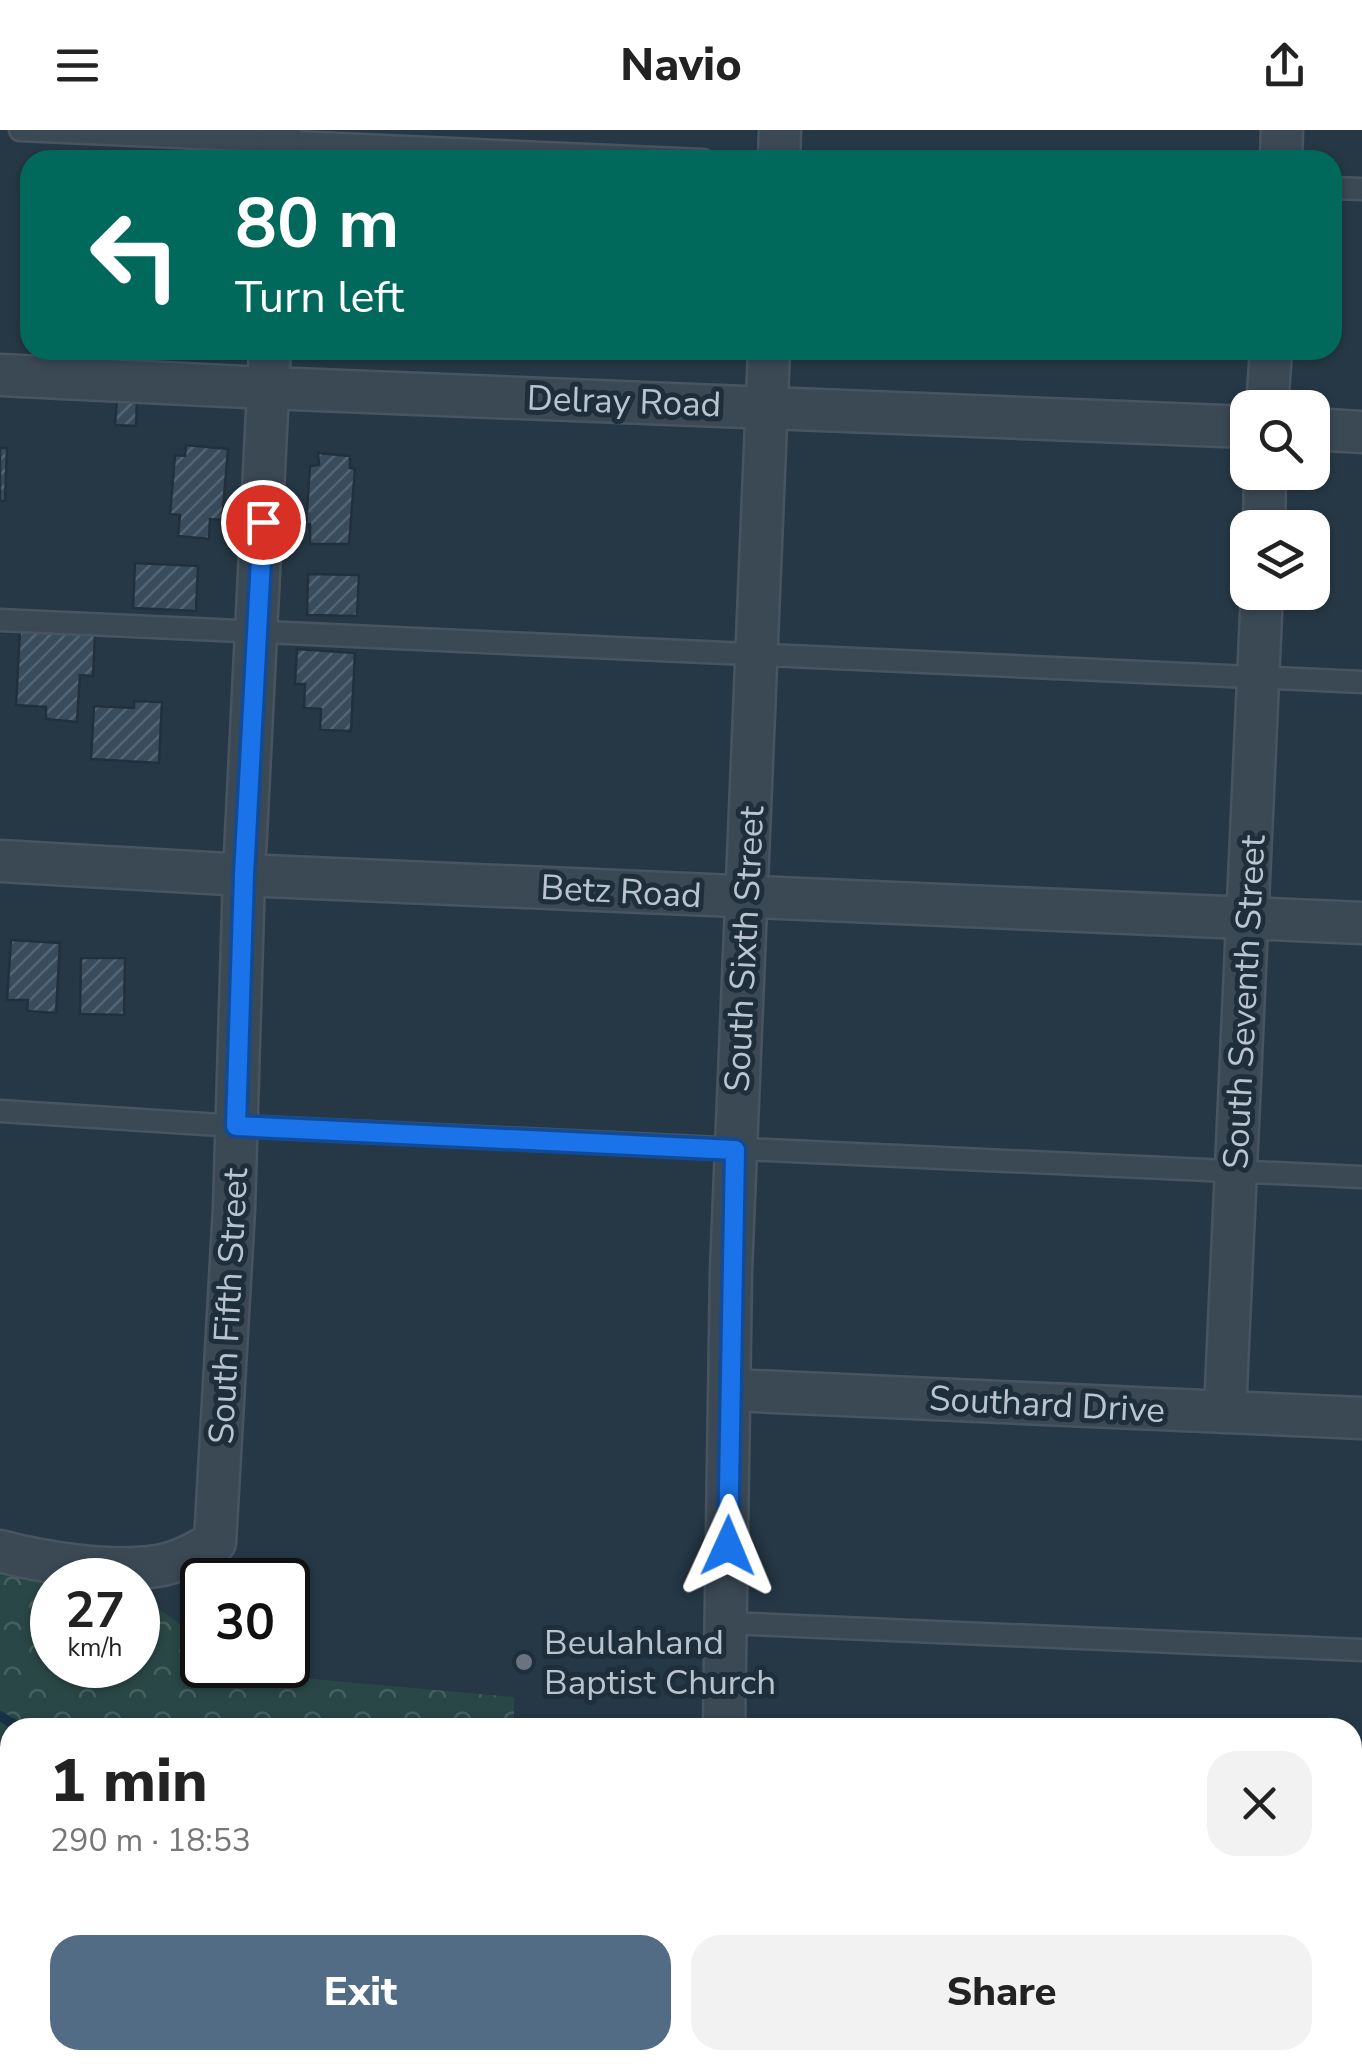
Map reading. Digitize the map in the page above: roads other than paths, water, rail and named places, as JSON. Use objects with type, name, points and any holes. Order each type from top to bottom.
[{"type":"street","name":"South Sixth Street","points":[[724,1718],[735,1150],[769,360]]},
{"type":"street","points":[[1269,390],[1270,360]]},
{"type":"street","name":"Delray Road","points":[[0,374],[269,369],[767,406],[1230,426]]},
{"type":"street","name":"South Fifth Street","points":[[0,1551],[91,1566],[156,1566],[190,1556],[215,1542],[269,369]]},
{"type":"street","points":[[1330,431],[1362,432]]},
{"type":"street","name":"South Seventh Street","points":[[1226,1412],[1262,610]]},
{"type":"street","name":"Betz Road","points":[[0,861],[1362,923]]},
{"type":"street","name":"Southard Drive","points":[[731,1390],[1362,1418]]},
{"type":"lane","points":[[20,130],[438,150]]},
{"type":"lane","points":[[0,620],[1362,682]]},
{"type":"lane","points":[[0,1111],[236,1126],[1362,1178]]},
{"type":"lane","points":[[726,1623],[1362,1650]]},
{"type":"place","name":"Beulahland Baptist Church","points":[[524,1662]]}]
